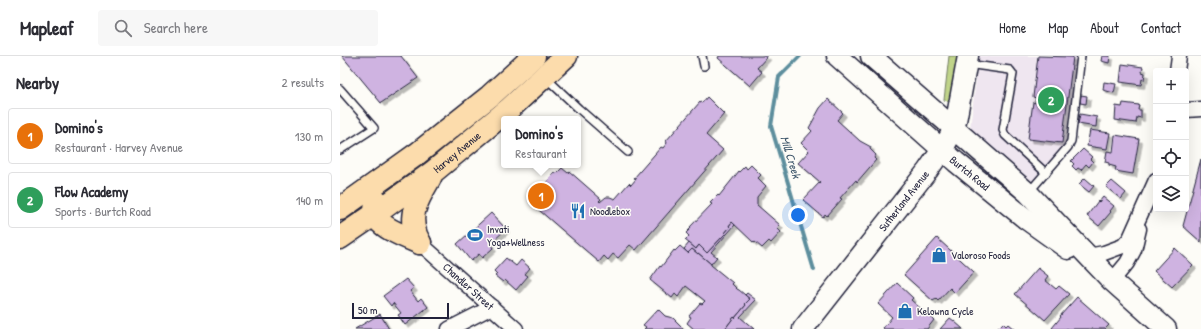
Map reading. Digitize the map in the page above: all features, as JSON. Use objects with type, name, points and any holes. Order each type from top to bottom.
[{"type":"highway","name":"Harvey Avenue","points":[[340,209],[417,154],[490,96],[534,56]]},
{"type":"highway","name":"Harvey Avenue","points":[[340,238],[433,172],[509,109],[566,56]]},
{"type":"highway","points":[[420,243],[415,234],[413,222],[414,211],[418,198],[433,172]]},
{"type":"highway","points":[[381,180],[376,198],[375,214],[380,221],[393,231],[420,243]]},
{"type":"main road","name":"Burtch Road","points":[[871,56],[1028,193],[1112,280],[1166,329]]},
{"type":"main road","name":"Burtch Road","points":[[839,58],[956,162],[1026,219],[1112,280]]},
{"type":"main road","name":"Sutherland Avenue","points":[[803,329],[928,170],[942,149],[954,129],[967,60]]},
{"type":"street","points":[[1177,68],[1179,56]]},
{"type":"street","points":[[1189,110],[1201,109]]},
{"type":"street","points":[[1088,256],[1123,246],[1130,238],[1153,187]]},
{"type":"street","points":[[1112,280],[1127,263],[1134,250],[1145,207]]},
{"type":"street","name":"Chandler Street","points":[[420,243],[516,329]]},
{"type":"street","points":[[449,329],[492,307]]},
{"type":"lane","points":[[702,56],[704,66]]},
{"type":"lane","points":[[1028,193],[1068,147],[1071,141],[1081,56]]},
{"type":"lane","points":[[967,60],[1010,70],[1013,74],[1003,130],[1005,135],[1046,173]]},
{"type":"lane","points":[[544,76],[574,105],[628,152]]},
{"type":"lane","points":[[340,89],[374,128],[340,150]]},
{"type":"shaded area","points":[[979,56],[1085,56],[1072,149],[1039,187],[970,128]]},
{"type":"green space","points":[[949,56],[959,56],[952,102],[944,100]]},
{"type":"building","points":[[342,56],[401,56],[418,78],[381,103]]},
{"type":"building","points":[[719,56],[767,57],[757,68],[762,72],[750,86],[718,58]]},
{"type":"building","points":[[1038,56],[1073,57],[1062,143],[1028,139],[1033,102],[1035,103],[1036,98],[1033,97]]},
{"type":"building","points":[[1102,56],[1110,56],[1109,63],[1101,61]]},
{"type":"building","points":[[1122,64],[1143,67],[1142,72],[1145,73],[1144,80],[1142,79],[1141,85],[1120,82]]},
{"type":"building","points":[[1104,82],[1116,84],[1114,93],[1103,90]]},
{"type":"building","points":[[1081,95],[1087,96],[1086,104],[1080,103]]},
{"type":"building","points":[[707,97],[724,114],[706,135],[723,150],[636,250],[630,245],[618,258],[613,254],[608,260],[604,256],[599,262],[532,204],[540,192],[539,191],[555,172],[557,173],[562,168],[568,173],[569,171],[601,199],[599,201],[600,202],[606,197],[615,199],[629,183],[631,185],[636,179],[634,178],[661,147],[663,148],[667,143],[666,141],[700,102],[702,103]]},
{"type":"building","points":[[828,99],[843,113],[837,120],[860,141],[871,147],[870,149],[876,155],[874,158],[876,160],[857,182],[856,180],[840,198],[842,199],[827,216],[825,214],[823,217],[803,200],[820,182],[798,163],[809,151],[801,143],[812,131],[809,128],[820,108]]},
{"type":"building","points":[[1123,103],[1139,105],[1138,110],[1141,110],[1141,118],[1137,117],[1136,123],[1115,120],[1116,106],[1122,107]]},
{"type":"building","points":[[1080,114],[1097,117],[1096,127],[1078,124]]},
{"type":"building","points":[[1090,130],[1110,133],[1107,149],[1087,146]]},
{"type":"building","points":[[1115,135],[1139,139],[1133,174],[1115,171],[1116,167],[1105,162],[1107,151],[1113,152]]},
{"type":"building","points":[[1083,149],[1092,157],[1090,159],[1093,162],[1089,167],[1086,164],[1081,170],[1078,168],[1076,170],[1072,166],[1074,164],[1071,161]]},
{"type":"building","points":[[1201,159],[1201,242],[1183,226],[1187,212],[1189,212],[1189,204]]},
{"type":"building","points":[[751,165],[761,175],[758,178],[766,186],[757,197],[757,205],[780,225],[777,228],[781,232],[771,243],[769,241],[762,248],[755,242],[754,243],[732,222],[726,233],[707,253],[699,245],[696,249],[685,240],[689,236],[686,233],[712,204],[710,203],[718,195],[719,196],[739,171],[745,166],[747,169]]},
{"type":"building","points":[[1085,178],[1094,186],[1089,192],[1079,184]]},
{"type":"building","points":[[1112,181],[1126,193],[1121,199],[1106,187]]},
{"type":"building","points":[[1103,197],[1114,206],[1099,226],[1087,216],[1098,201],[1099,202]]},
{"type":"building","points":[[491,213],[506,229],[490,244],[493,248],[482,258],[479,254],[471,261],[457,244]]},
{"type":"building","points":[[732,222],[735,225],[711,252],[717,257],[711,264],[692,249],[688,253],[684,249],[689,243],[696,249],[699,245],[707,253],[726,233]]},
{"type":"building","name":"Valoroso Foods","points":[[937,238],[974,272],[955,293],[950,288],[938,301],[936,299],[933,301],[904,275]]},
{"type":"building","points":[[680,246],[688,253],[692,249],[698,253],[750,299],[725,329],[694,329],[687,323],[691,317],[689,316],[700,303],[702,304],[705,301],[686,286],[678,297],[675,294],[672,298],[650,280],[674,250],[675,251]]},
{"type":"building","points":[[1175,248],[1193,265],[1172,287],[1154,271]]},
{"type":"building","points":[[506,258],[516,266],[521,260],[530,268],[525,274],[528,276],[516,290],[505,280],[503,282],[495,276],[497,274],[494,271]]},
{"type":"building","points":[[1038,268],[1048,276],[1045,280],[1056,289],[1059,286],[1069,294],[1045,320],[1015,294]]},
{"type":"building","points":[[406,279],[414,288],[410,291],[418,301],[421,298],[428,307],[405,325],[398,315],[401,313],[393,303],[391,306],[383,296]]},
{"type":"building","name":"Kelowna Cycle","points":[[897,283],[913,298],[911,300],[934,320],[927,329],[883,328],[892,317],[878,304]]},
{"type":"building","points":[[747,293],[756,300],[740,317],[754,329],[725,329],[750,299],[745,295]]},
{"type":"building","points":[[1077,297],[1109,325],[1105,329],[1052,328],[1061,317],[1060,316]]},
{"type":"building","points":[[658,309],[665,316],[673,318],[683,328],[644,329],[646,327],[643,325]]},
{"type":"building","points":[[380,314],[389,329],[355,329]]},
{"type":"building","points":[[950,318],[954,321],[963,329],[940,329]]},
{"type":"building","points":[[1003,323],[1006,326],[1008,324],[1014,329],[997,329]]},
{"type":"waterway","name":"Mill Creek","points":[[800,56],[779,77],[771,126],[814,270]]},
{"type":"place","name":"Flow Academy","points":[[1051,100]]},
{"type":"place","name":"Domino's","points":[[541,196]]},
{"type":"place","name":"Noodlebox","points":[[578,211]]},
{"type":"place","name":"Invati Yoga+Wellness","points":[[475,235]]},
{"type":"place","name":"Valoroso Foods","points":[[939,255]]},
{"type":"place","name":"Kelowna Cycle","points":[[905,311]]}]
